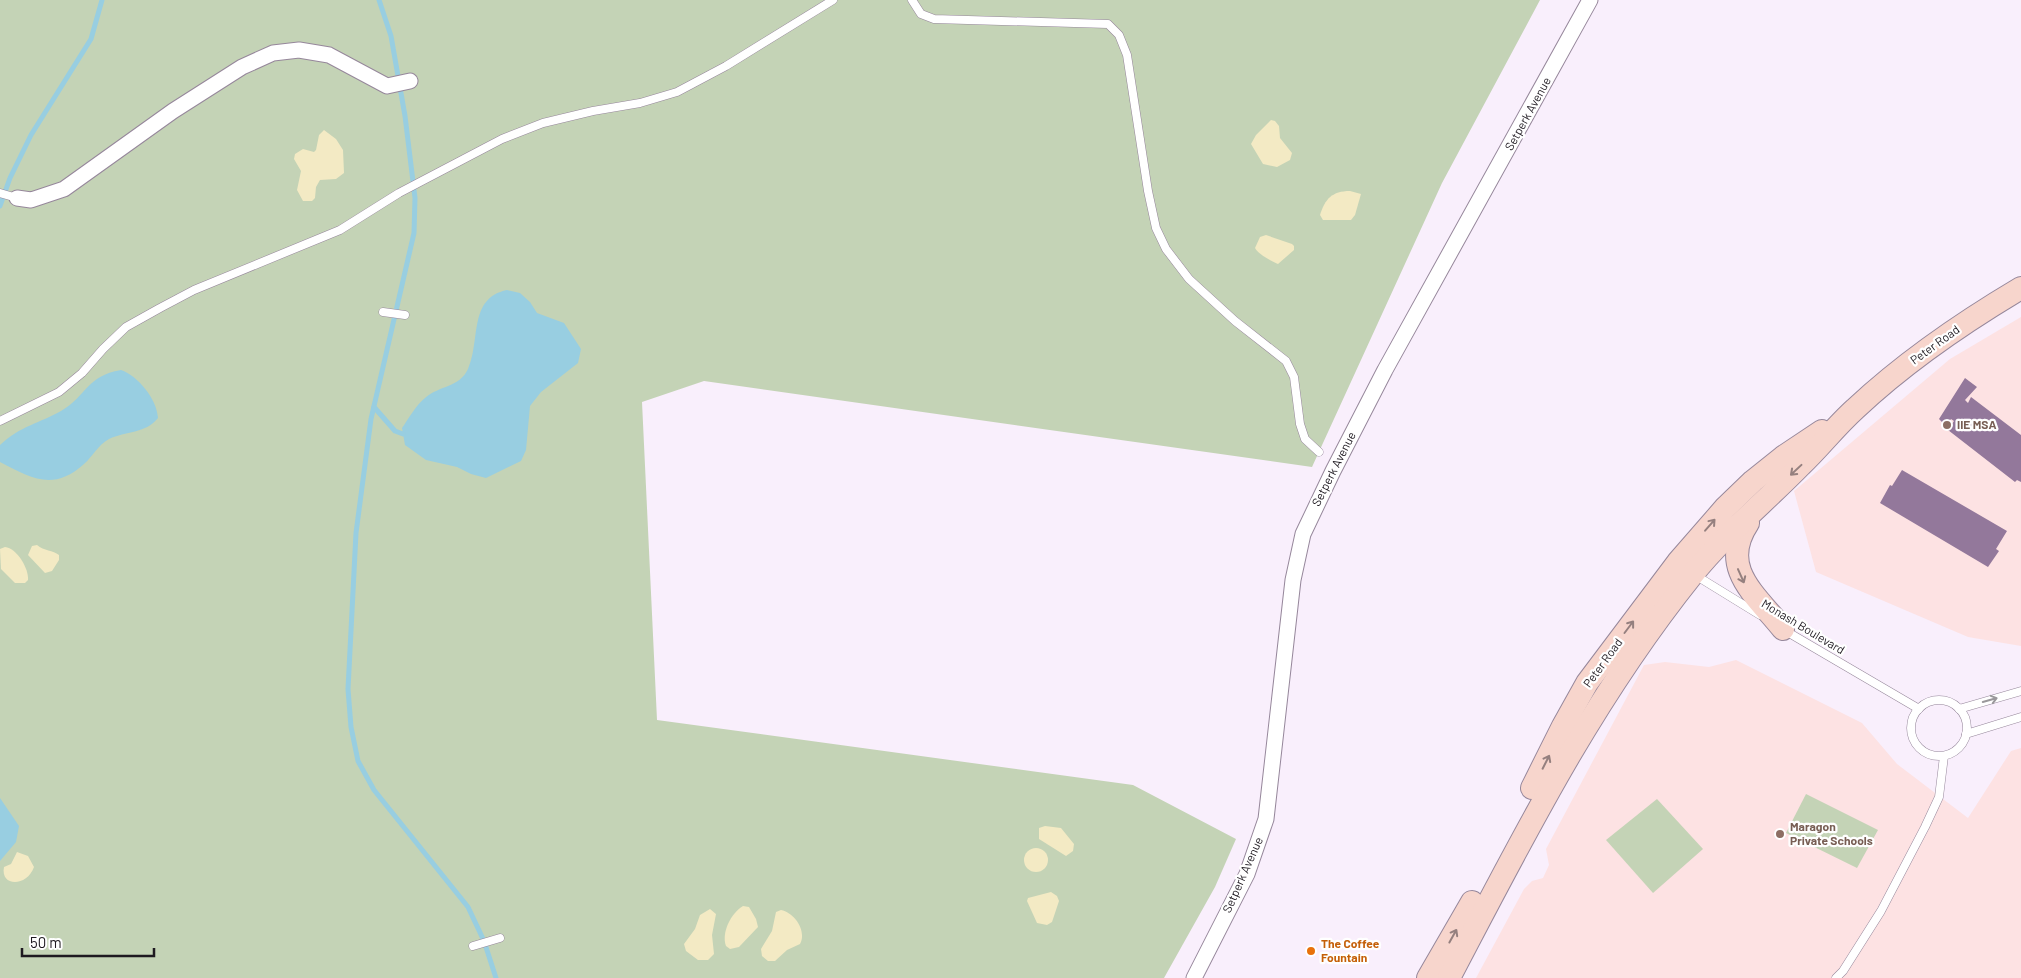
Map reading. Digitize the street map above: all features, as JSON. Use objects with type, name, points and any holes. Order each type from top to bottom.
[{"type":"main road","name":"Peter Road","points":[[1449,978],[1564,760],[1725,508],[1753,481],[1783,457],[1854,410],[1935,344],[2021,288]]},
{"type":"main road","name":"Peter Road","points":[[1428,978],[1486,876],[1587,683],[1685,568],[1800,467],[1854,410]]},
{"type":"main road","points":[[1762,501],[1738,537],[1736,554],[1738,570],[1744,583],[1783,629]]},
{"type":"street","name":"Setperk Avenue","points":[[1194,978],[1247,874],[1266,819],[1293,580],[1303,534],[1385,370],[1590,0]]},
{"type":"street","points":[[17,198],[31,200],[64,189],[173,111],[242,67],[273,53],[299,50],[329,55],[387,86],[410,81]]},
{"type":"lane","points":[[0,421],[59,392],[82,373],[103,349],[126,328],[194,290],[340,230],[402,191],[502,139],[543,123],[593,111],[640,103],[677,92],[726,66],[834,0]]},
{"type":"lane","points":[[912,0],[921,14],[934,19],[1108,24],[1119,35],[1127,56],[1132,80],[1148,191],[1156,228],[1166,249],[1189,279],[1235,321],[1286,361],[1294,377],[1300,424],[1305,439],[1320,452]]},
{"type":"lane","points":[[0,193],[17,198]]},
{"type":"lane","points":[[383,312],[405,315]]},
{"type":"lane","name":"Monash Boulevard","points":[[1685,568],[1918,709]]},
{"type":"lane","points":[[1959,709],[2021,691]]},
{"type":"lane","points":[[1932,701],[1940,701],[1959,709],[1966,721],[1966,734],[1958,748],[1944,756],[1926,754],[1914,742],[1911,724],[1918,709],[1932,701]]},
{"type":"lane","points":[[1966,734],[2021,716]]},
{"type":"lane","points":[[1836,978],[1843,971],[1881,911],[1925,827],[1939,797],[1944,756]]},
{"type":"lane","points":[[473,946],[498,938]]},
{"type":"shaded area","name":"IIE MSA","points":[[2021,317],[2021,646],[1968,637],[1816,572],[1794,491],[1950,359]]},
{"type":"shaded area","name":"Maragon Private Schools","points":[[1736,660],[1862,723],[1897,764],[1968,818],[2011,751],[2021,748],[2021,978],[1476,978],[1524,889],[1532,881],[1543,878],[1549,865],[1546,849],[1644,665],[1665,662],[1709,667]]},
{"type":"green space","points":[[0,0],[1540,0],[1442,183],[1312,467],[704,381],[642,402],[657,720],[1133,785],[1236,839],[1215,887],[1164,978],[0,978]]},
{"type":"green space","points":[[1806,794],[1878,830],[1857,868],[1786,833]]},
{"type":"green space","points":[[1657,799],[1703,849],[1653,893],[1606,840]]},
{"type":"sand","points":[[1271,120],[1275,121],[1279,126],[1280,138],[1292,153],[1290,160],[1277,167],[1263,164],[1251,144],[1256,135]]},
{"type":"sand","points":[[324,130],[336,139],[343,150],[344,173],[336,179],[320,180],[316,187],[315,198],[312,201],[303,201],[297,190],[301,171],[294,159],[295,154],[303,149],[314,152],[319,135]]},
{"type":"sand","points":[[1350,191],[1361,194],[1355,215],[1351,220],[1323,220],[1320,215],[1327,200],[1338,192]]},
{"type":"sand","points":[[1266,235],[1292,244],[1294,250],[1278,264],[1272,261],[1255,248],[1260,237]]},
{"type":"sand","points":[[37,545],[59,555],[59,560],[52,571],[45,573],[28,555],[32,546]]},
{"type":"sand","points":[[5,547],[18,555],[27,570],[28,580],[25,583],[15,583],[1,569],[0,549]]},
{"type":"sand","points":[[1045,826],[1061,828],[1074,844],[1073,851],[1066,856],[1039,839],[1039,828]]},
{"type":"sand","points":[[1036,848],[1044,852],[1048,860],[1044,868],[1036,872],[1028,868],[1024,860],[1028,852]]},
{"type":"sand","points":[[17,852],[28,856],[34,867],[31,874],[26,878],[15,882],[6,878],[4,867],[11,864]]},
{"type":"sand","points":[[1051,892],[1057,896],[1059,901],[1052,922],[1047,925],[1037,923],[1027,901],[1028,898]]},
{"type":"sand","points":[[743,906],[749,907],[758,927],[739,947],[730,949],[726,946],[725,941],[726,929],[731,918]]},
{"type":"sand","points":[[710,909],[716,914],[712,935],[714,954],[708,960],[698,960],[686,951],[684,944],[695,929],[700,915]]},
{"type":"sand","points":[[781,910],[791,915],[798,923],[801,928],[802,939],[800,944],[787,950],[775,961],[768,961],[762,956],[761,949],[772,931],[776,912]]},
{"type":"water","points":[[507,290],[520,293],[530,302],[537,313],[564,323],[581,349],[578,363],[541,392],[530,406],[526,450],[521,461],[486,478],[471,474],[457,467],[426,460],[405,445],[402,428],[425,398],[460,380],[464,375],[472,358],[481,311],[486,302],[495,295]]},
{"type":"water","points":[[121,370],[134,377],[146,389],[157,411],[158,418],[153,423],[141,430],[109,439],[84,464],[73,473],[62,478],[52,480],[32,477],[0,462],[0,445],[8,438],[61,411],[77,399],[94,381],[109,373]]},
{"type":"water","points":[[0,798],[19,826],[16,842],[0,861]]},
{"type":"building","points":[[1965,378],[1977,387],[1965,400],[1968,403],[1971,397],[2021,435],[2021,482],[2017,480],[2015,482],[1948,430],[1954,421],[1951,419],[1946,426],[1939,419]]},
{"type":"building","points":[[1902,470],[2007,531],[1996,549],[1999,551],[1988,567],[1880,503],[1890,485],[1892,486]]},
{"type":"waterway","points":[[0,206],[10,178],[31,135],[91,39],[102,0]]},
{"type":"waterway","points":[[379,0],[391,36],[405,116],[415,198],[414,233],[371,419],[356,533],[348,689],[351,727],[358,761],[374,790],[468,907],[484,941],[496,978]]},
{"type":"waterway","points":[[374,407],[395,431],[403,434]]},
{"type":"place","name":"IIE MSA","points":[[1947,425]]},
{"type":"place","name":"Maragon Private Schools","points":[[1780,834]]},
{"type":"place","name":"The Coffee Fountain","points":[[1311,951]]}]
